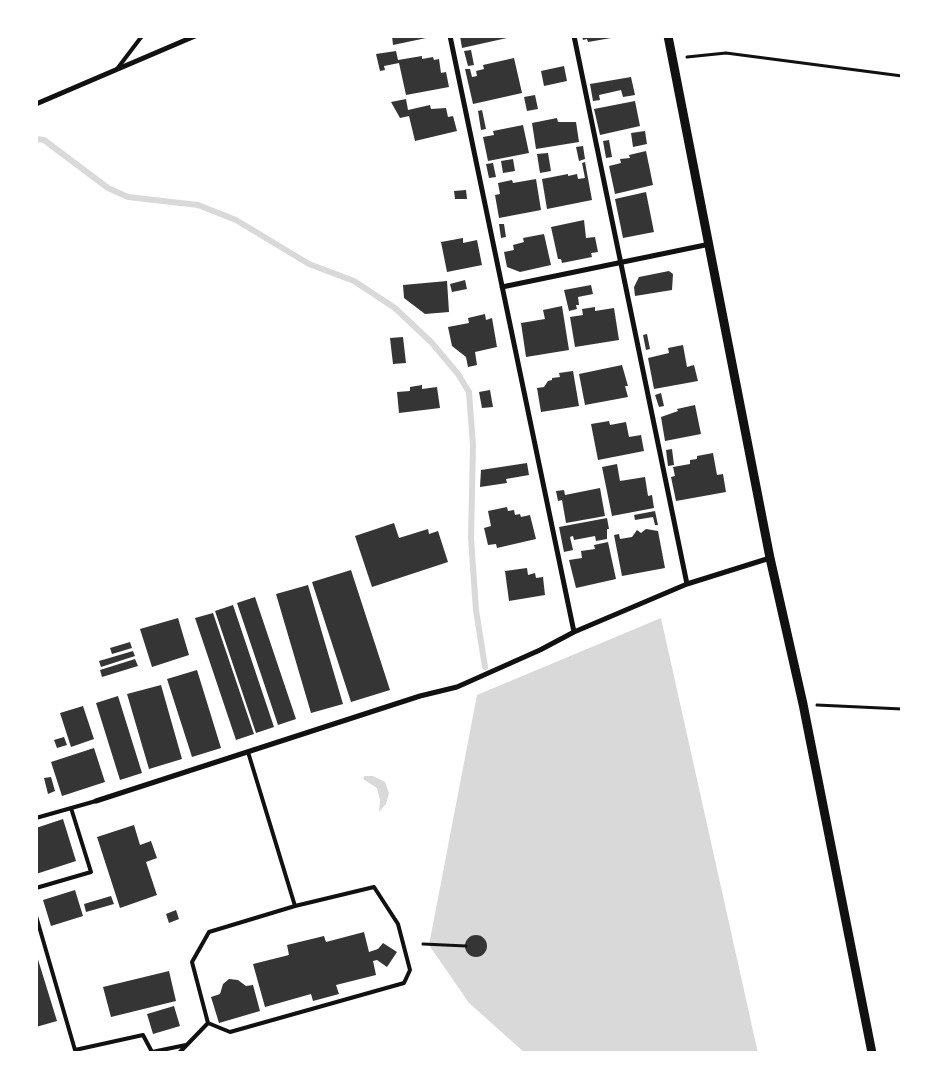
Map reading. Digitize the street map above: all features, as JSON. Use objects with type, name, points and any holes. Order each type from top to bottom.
[{"type":"street","points":[[36,104],[195,36]]},
{"type":"street","points":[[450,36],[574,632]]},
{"type":"street","points":[[574,36],[687,584]]},
{"type":"street","points":[[668,36],[770,558],[803,704],[872,1053]]},
{"type":"street","points":[[502,287],[710,244]]},
{"type":"street","points":[[96,801],[420,696],[457,687],[540,650],[574,632],[687,584],[770,558]]},
{"type":"lane","points":[[116,71],[142,36]]},
{"type":"lane","points":[[248,752],[295,906]]},
{"type":"lane","points":[[36,818],[96,801]]},
{"type":"lane","points":[[36,888],[91,872],[71,808]]},
{"type":"lane","points":[[374,887],[398,924],[410,970],[404,983],[230,1032],[208,1023],[192,962],[209,932],[295,906],[374,887]]},
{"type":"lane","points":[[36,916],[75,1050],[143,1035],[152,1052],[186,1045]]},
{"type":"lane","points":[[179,1053],[208,1023]]},
{"type":"path","points":[[673,59],[726,52],[902,76]]},
{"type":"path","points":[[803,704],[902,709]]},
{"type":"path","points":[[423,944],[466,946]]},
{"type":"shaded area","points":[[661,618],[758,1053],[525,1053],[469,1003],[429,945],[477,695]]},
{"type":"shaded area","points":[[364,776],[373,776],[385,782],[389,793],[386,804],[379,812],[380,800],[377,788],[363,779]]},
{"type":"building","points":[[392,36],[431,36],[431,37],[393,45]]},
{"type":"building","points":[[460,36],[507,36],[507,38],[462,48]]},
{"type":"building","points":[[582,36],[617,37],[588,42],[587,39],[583,40]]},
{"type":"building","points":[[471,50],[474,65],[468,66],[464,51]]},
{"type":"building","points":[[396,51],[398,60],[422,56],[422,59],[433,57],[434,60],[439,59],[441,73],[446,72],[449,87],[406,95],[399,63],[384,66],[385,70],[380,71],[376,54]]},
{"type":"building","points":[[514,58],[522,93],[473,104],[465,69],[470,69],[472,77],[477,76],[476,71],[484,69],[483,65]]},
{"type":"building","points":[[564,66],[567,81],[544,86],[541,71]]},
{"type":"building","points":[[631,77],[635,95],[623,97],[621,90],[599,95],[600,100],[593,101],[590,84]]},
{"type":"building","points":[[535,95],[538,109],[527,111],[524,97]]},
{"type":"building","points":[[406,99],[408,110],[430,105],[431,109],[446,108],[448,117],[453,116],[457,131],[415,141],[409,116],[400,118],[391,102]]},
{"type":"building","points":[[635,101],[640,126],[600,135],[594,109]]},
{"type":"building","points":[[482,110],[486,129],[481,130],[478,111]]},
{"type":"building","points":[[557,118],[558,122],[576,122],[579,142],[536,149],[532,123]]},
{"type":"building","points":[[523,125],[529,153],[488,161],[483,137],[494,135],[493,131]]},
{"type":"building","points":[[645,131],[647,144],[633,147],[631,133]]},
{"type":"building","points":[[609,140],[612,157],[606,158],[603,141]]},
{"type":"building","points":[[583,146],[585,159],[579,161],[576,147]]},
{"type":"building","points":[[646,151],[653,185],[615,194],[609,166],[621,163],[620,159],[630,158],[629,155]]},
{"type":"building","points":[[548,153],[551,171],[540,173],[537,154]]},
{"type":"building","points":[[513,159],[515,171],[503,173],[501,161]]},
{"type":"building","points":[[585,162],[592,200],[547,209],[542,179],[568,174],[568,176],[577,174],[578,179],[585,178],[582,163]]},
{"type":"building","points":[[493,163],[496,177],[489,178],[486,164]]},
{"type":"building","points":[[536,179],[541,210],[499,218],[495,195],[500,194],[498,183],[512,180],[513,183]]},
{"type":"building","points":[[466,190],[467,199],[455,199],[454,191]]},
{"type":"building","points":[[646,192],[654,232],[623,238],[615,199]]},
{"type":"building","points":[[584,220],[586,238],[595,237],[598,252],[591,253],[592,257],[562,263],[561,259],[558,259],[551,227]]},
{"type":"building","points":[[499,224],[504,224],[506,237],[501,238]]},
{"type":"building","points":[[544,234],[551,265],[520,272],[507,267],[504,252],[514,250],[513,245],[524,242],[523,238]]},
{"type":"building","points":[[463,238],[463,243],[477,240],[482,265],[447,272],[441,242]]},
{"type":"building","points":[[669,271],[673,274],[672,290],[635,296],[634,287],[639,277]]},
{"type":"building","points":[[465,280],[467,289],[452,292],[450,284]]},
{"type":"building","points":[[447,281],[449,312],[425,314],[404,298],[403,285]]},
{"type":"building","points":[[591,285],[593,294],[578,297],[579,305],[576,305],[577,309],[569,311],[564,290]]},
{"type":"building","points":[[562,306],[569,350],[526,357],[521,323],[545,319],[543,310]]},
{"type":"building","points":[[595,307],[595,311],[614,308],[619,340],[575,347],[570,317],[583,315],[582,309]]},
{"type":"building","points":[[485,314],[486,320],[492,318],[497,347],[475,352],[477,365],[468,367],[466,357],[452,346],[448,327],[469,323],[468,318]]},
{"type":"building","points":[[647,334],[650,349],[646,350],[643,335]]},
{"type":"building","points":[[403,337],[406,363],[393,364],[390,338]]},
{"type":"building","points":[[683,345],[687,367],[694,365],[698,381],[654,389],[648,358],[669,353],[668,348]]},
{"type":"building","points":[[622,365],[628,386],[625,386],[628,397],[585,405],[579,374]]},
{"type":"building","points":[[573,371],[579,406],[541,412],[537,388],[544,387],[552,378],[560,377],[559,373]]},
{"type":"building","points":[[422,385],[422,389],[437,387],[440,408],[399,413],[397,392],[410,391],[410,387]]},
{"type":"building","points":[[490,390],[493,407],[482,408],[479,392]]},
{"type":"building","points":[[661,393],[664,406],[659,407],[655,395]]},
{"type":"building","points":[[695,405],[701,434],[665,441],[661,417],[678,411],[677,409]]},
{"type":"building","points":[[609,421],[610,425],[626,422],[629,437],[641,435],[644,451],[598,460],[591,424]]},
{"type":"building","points":[[672,449],[674,465],[668,466],[666,450]]},
{"type":"building","points":[[713,453],[717,475],[723,474],[726,492],[676,501],[671,477],[675,476],[673,467],[690,464],[690,460],[697,459],[697,456]]},
{"type":"building","points":[[527,463],[529,475],[506,479],[507,483],[480,487],[481,470]]},
{"type":"building","points":[[617,464],[620,481],[645,477],[648,496],[652,495],[654,508],[612,516],[602,467]]},
{"type":"building","points":[[600,488],[605,516],[566,523],[562,500],[558,501],[556,491],[564,490],[565,495]]},
{"type":"building","points":[[507,507],[508,511],[514,510],[515,515],[520,514],[521,517],[530,515],[536,539],[497,548],[496,544],[488,545],[484,528],[491,526],[488,511]]},
{"type":"building","points":[[655,511],[658,525],[655,525],[653,517],[635,520],[634,515]]},
{"type":"building","points":[[607,518],[609,529],[607,529],[607,539],[596,541],[595,536],[574,540],[573,536],[570,537],[573,550],[564,552],[559,527]]},
{"type":"building","points":[[394,523],[399,538],[428,529],[429,534],[438,531],[448,562],[372,587],[355,536]]},
{"type":"building","points":[[646,529],[658,531],[665,568],[622,576],[614,535],[619,534],[620,539],[632,537],[637,530],[641,533]]},
{"type":"building","points":[[608,542],[616,579],[576,588],[569,560],[582,558],[581,551],[595,549],[594,545]]},
{"type":"building","points":[[527,568],[528,575],[535,573],[536,578],[543,577],[545,595],[509,601],[505,571]]},
{"type":"building","points":[[351,570],[390,690],[351,702],[312,582]]},
{"type":"building","points":[[308,585],[343,704],[311,713],[276,594]]},
{"type":"building","points":[[255,597],[296,719],[278,725],[237,603]]},
{"type":"building","points":[[233,605],[274,727],[256,733],[215,611]]},
{"type":"building","points":[[213,613],[254,734],[236,740],[195,618]]},
{"type":"building","points":[[178,618],[189,655],[152,667],[140,629]]},
{"type":"building","points":[[130,642],[132,648],[112,654],[110,648]]},
{"type":"building","points":[[133,651],[135,656],[101,667],[99,661]]},
{"type":"building","points":[[135,659],[138,666],[102,677],[100,670]]},
{"type":"building","points":[[197,670],[221,748],[192,757],[167,679]]},
{"type":"building","points":[[161,685],[182,759],[149,769],[127,694]]},
{"type":"building","points":[[118,696],[142,773],[120,780],[96,703]]},
{"type":"building","points":[[83,706],[94,739],[71,747],[60,713]]},
{"type":"building","points":[[64,737],[67,745],[57,748],[54,740]]},
{"type":"building","points":[[94,748],[105,782],[62,796],[51,762]]},
{"type":"building","points":[[51,777],[55,791],[48,794],[44,778]]},
{"type":"building","points":[[63,819],[76,861],[36,874],[36,828]]},
{"type":"building","points":[[134,825],[140,845],[151,841],[157,858],[146,862],[157,895],[120,908],[97,837]]},
{"type":"building","points":[[75,890],[83,916],[51,926],[43,900]]},
{"type":"building","points":[[111,896],[114,904],[86,912],[84,904]]},
{"type":"building","points":[[176,910],[179,919],[169,923],[166,914]]},
{"type":"building","points":[[364,932],[369,952],[378,949],[383,943],[397,952],[387,967],[377,960],[373,961],[376,975],[336,985],[339,994],[313,1001],[311,994],[265,1007],[253,964],[289,955],[287,945],[324,936],[326,942]]},
{"type":"building","points":[[476,935],[484,938],[487,946],[484,954],[476,957],[468,954],[465,946],[468,938]]},
{"type":"building","points":[[36,953],[57,1021],[36,1027]]},
{"type":"building","points":[[169,971],[176,1001],[111,1017],[103,987]]},
{"type":"building","points":[[229,979],[238,980],[246,986],[253,985],[260,1011],[219,1023],[211,997],[220,994],[223,984]]},
{"type":"building","points":[[174,1006],[180,1026],[153,1034],[147,1014]]},
{"type":"waterway","points":[[36,139],[44,140],[108,188],[128,197],[198,205],[236,220],[309,264],[354,281],[395,308],[432,343],[458,374],[469,392],[473,445],[471,538],[476,610],[485,667]]}]
